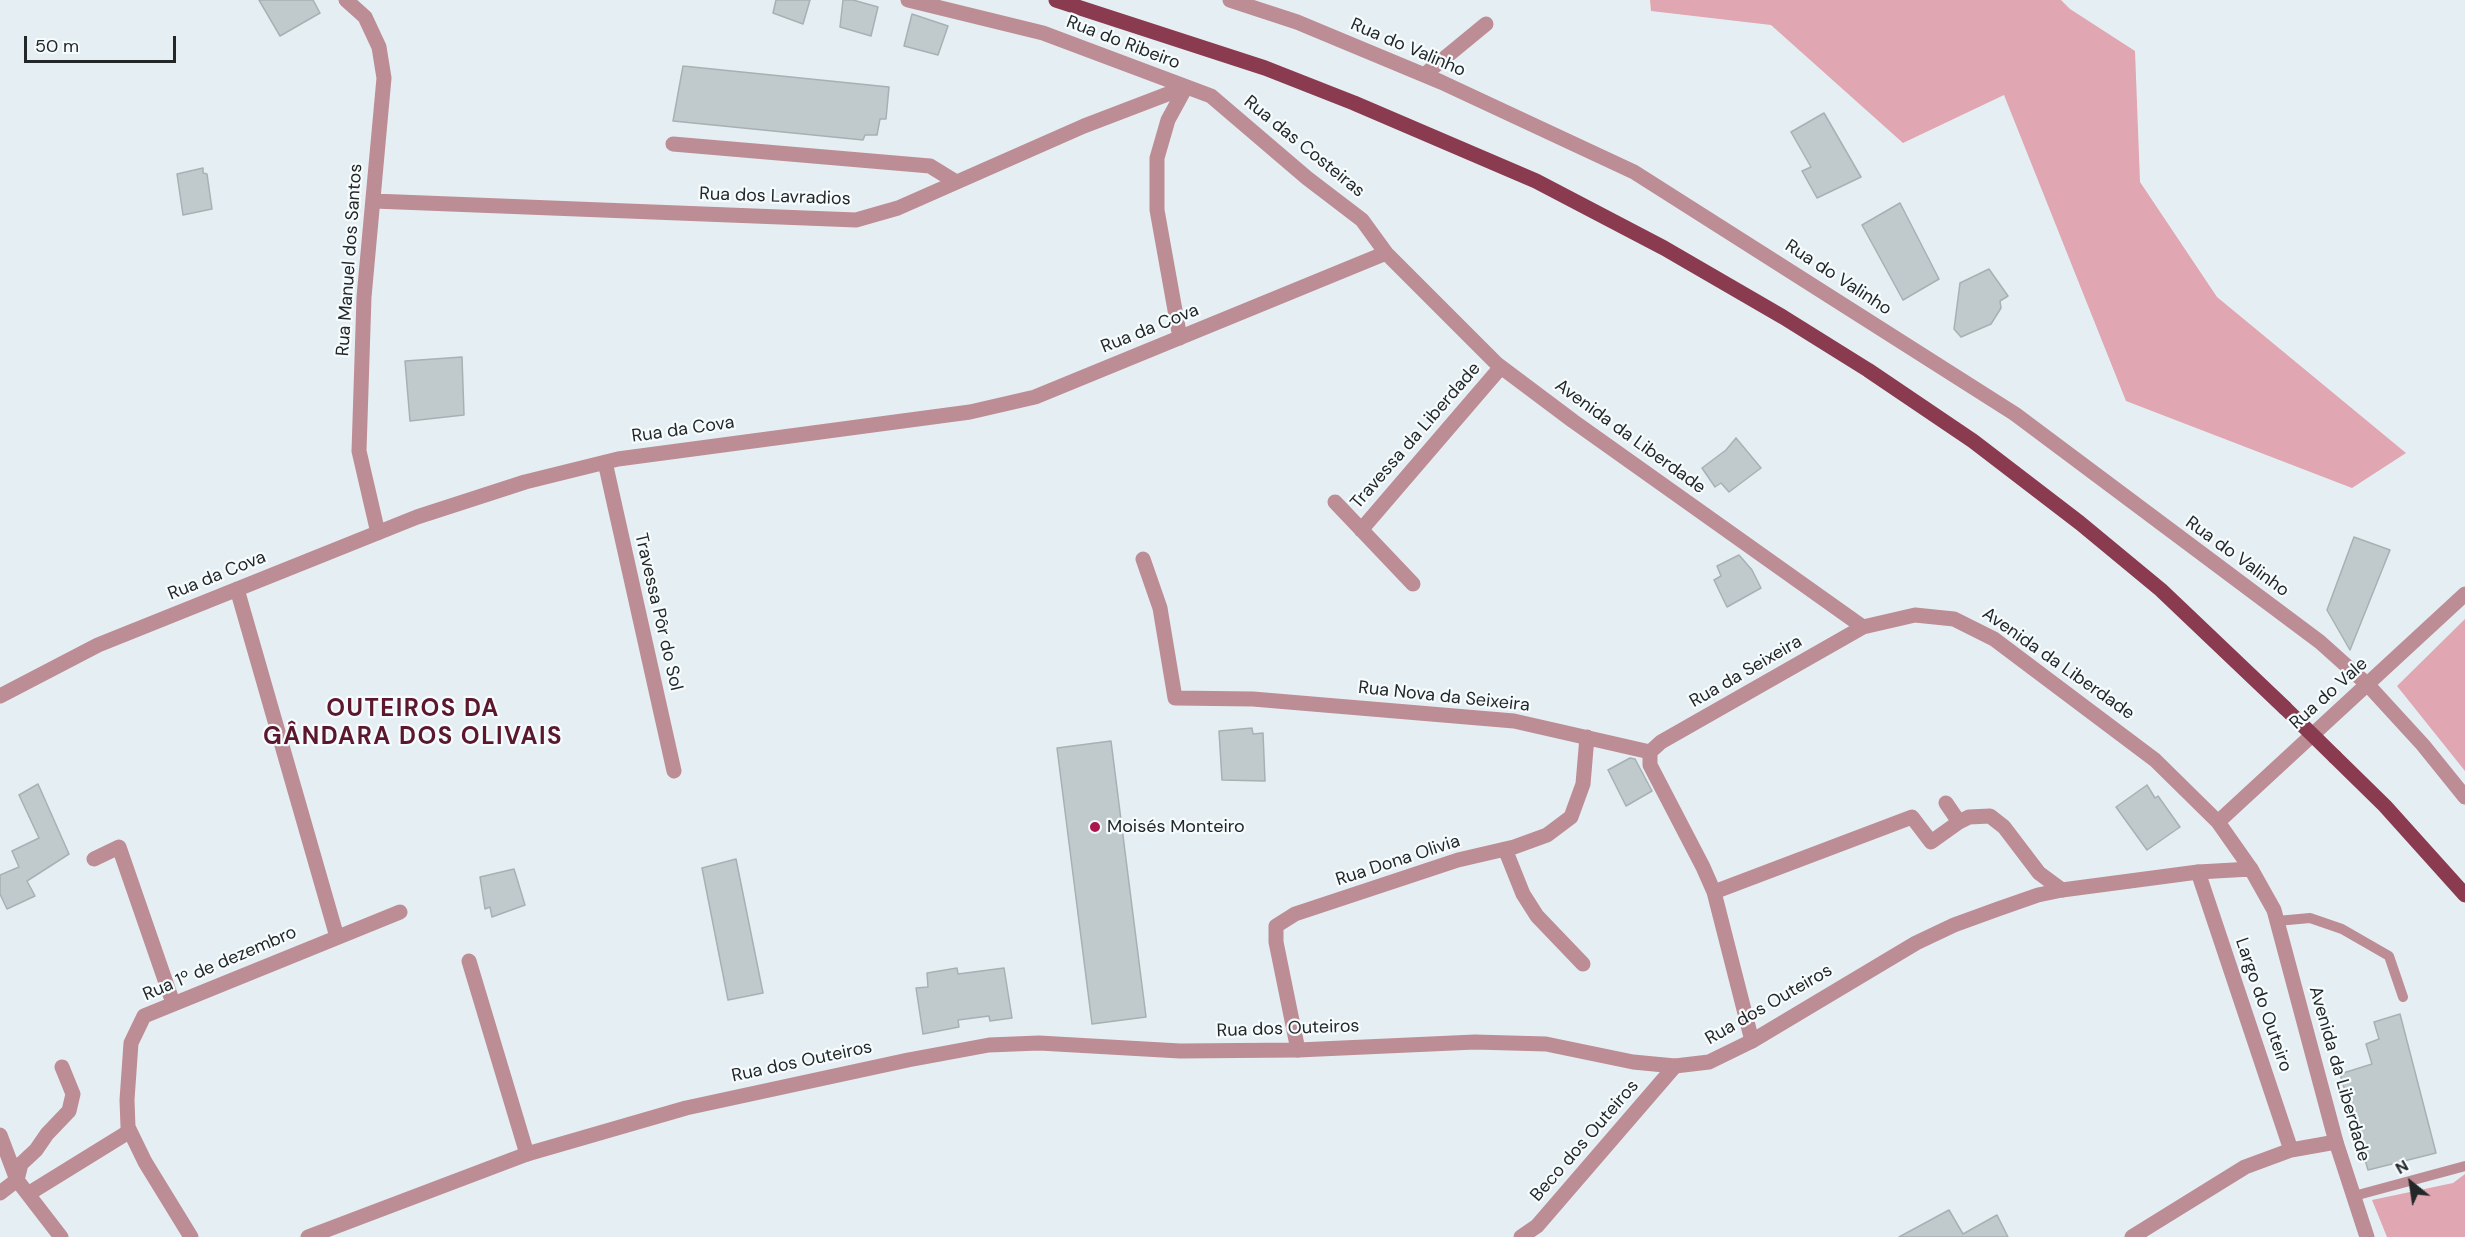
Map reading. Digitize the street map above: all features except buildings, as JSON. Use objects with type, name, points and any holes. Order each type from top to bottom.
[{"type":"main road","points":[[1056,0],[1266,68],[1365,107],[1536,181],[1664,248],[1793,323],[1973,441],[2080,523],[2161,590],[2335,756],[2407,829],[2465,895]]},
{"type":"street","name":"Rua Manuel dos Santos","points":[[346,0],[365,17],[379,47],[384,78],[364,297],[360,451],[378,533]]},
{"type":"street","name":"Rua do Ribeiro","points":[[908,0],[1043,33],[1186,87]]},
{"type":"street","name":"Rua do Valinho","points":[[1230,0],[1297,22],[1424,75],[1634,172],[2015,414],[2320,642],[2368,685],[2423,745],[2465,798]]},
{"type":"street","points":[[1424,75],[1485,24]]},
{"type":"street","name":"Rua dos Lavradios","points":[[374,201],[856,220],[898,208],[1084,126],[1186,87]]},
{"type":"street","name":"Rua das Costeiras","points":[[1186,87],[1211,96],[1306,178],[1362,220],[1386,253]]},
{"type":"street","points":[[1180,338],[1157,210],[1156,158],[1168,120],[1186,87]]},
{"type":"street","points":[[673,144],[930,166],[956,182]]},
{"type":"street","name":"Rua da Cova","points":[[0,696],[98,645],[417,518],[525,482],[604,462],[970,412],[1035,398],[1386,253]]},
{"type":"street","name":"Avenida da Liberdade","points":[[1386,253],[1501,367],[1573,421],[1863,627],[1916,615],[1929,615],[1954,619],[1983,632],[2132,740],[2171,772],[2218,822],[2264,889],[2277,921],[2336,1142],[2367,1237]]},
{"type":"street","name":"Travessa da Liberdade","points":[[1361,530],[1501,367]]},
{"type":"street","name":"Travessa Pôr do Sol","points":[[604,462],[674,771]]},
{"type":"street","name":"Travessa da Liberdade","points":[[1335,502],[1413,584]]},
{"type":"street","name":"Rua Nova da Seixeira","points":[[1143,560],[1160,608],[1175,698],[1253,699],[1514,721],[1650,752]]},
{"type":"street","points":[[237,589],[337,937]]},
{"type":"street","name":"Rua do Vale","points":[[2218,822],[2465,594]]},
{"type":"street","name":"Rua da Seixeira","points":[[1650,752],[1661,742],[1863,627]]},
{"type":"street","name":"Rua Dona Olivia","points":[[1298,1050],[1275,934],[1276,926],[1294,914],[1392,884],[1458,860],[1505,849],[1547,835],[1571,817],[1582,784],[1587,737]]},
{"type":"street","points":[[1650,752],[1650,765],[1714,892],[1752,1041]]},
{"type":"street","points":[[1946,803],[1959,822]]},
{"type":"street","points":[[1714,892],[1912,817],[1931,842],[1969,817],[1990,816],[2004,826],[2039,873],[2062,890]]},
{"type":"street","points":[[94,859],[119,847],[173,1003]]},
{"type":"street","points":[[1505,849],[1523,894],[1537,916],[1582,964]]},
{"type":"street","name":"Rua dos Outeiros","points":[[308,1237],[527,1154],[686,1108],[989,1045],[1039,1043],[1180,1051],[1298,1050],[1454,1042],[1527,1043],[1565,1047],[1634,1062],[1675,1066],[1709,1062],[1752,1041],[1916,942],[1976,917],[2038,895],[2062,890],[2198,872],[2251,868]]},
{"type":"street","name":"Largo do Outeiro","points":[[2198,872],[2291,1150]]},
{"type":"street","name":"Rua 1º de dezembro","points":[[191,1237],[145,1162],[130,1131],[127,1100],[131,1043],[144,1016],[400,912]]},
{"type":"street","points":[[469,961],[527,1154]]},
{"type":"street","name":"Beco dos Outeiros","points":[[1521,1237],[1537,1227],[1675,1066]]},
{"type":"street","points":[[0,1193],[17,1180],[21,1164],[69,1111],[73,1094],[62,1067]]},
{"type":"street","points":[[28,1194],[130,1131]]},
{"type":"street","points":[[0,1136],[17,1180],[61,1237]]},
{"type":"street","points":[[2132,1237],[2245,1167],[2291,1150],[2336,1142]]},
{"type":"street","points":[[0,1183],[17,1180]]},
{"type":"lane","points":[[2277,921],[2310,918],[2342,928],[2389,956],[2403,998]]},
{"type":"lane","points":[[2354,1196],[2465,1166]]},
{"type":"shaded area","points":[[1650,0],[2061,0],[2070,9],[2135,51],[2140,182],[2217,297],[2406,453],[2352,488],[2126,401],[2004,95],[1903,143],[1771,25],[1651,11]]},
{"type":"shaded area","points":[[2465,619],[2465,771],[2397,686]]},
{"type":"shaded area","points":[[2465,1174],[2465,1237],[2387,1237],[2372,1200],[2453,1183]]},
{"type":"place","name":"Moisés Monteiro","points":[[1095,827]]},
{"type":"district","name":"OUTEIROS DA GÂNDARA DOS OLIVAIS","points":[[413,724]]}]
